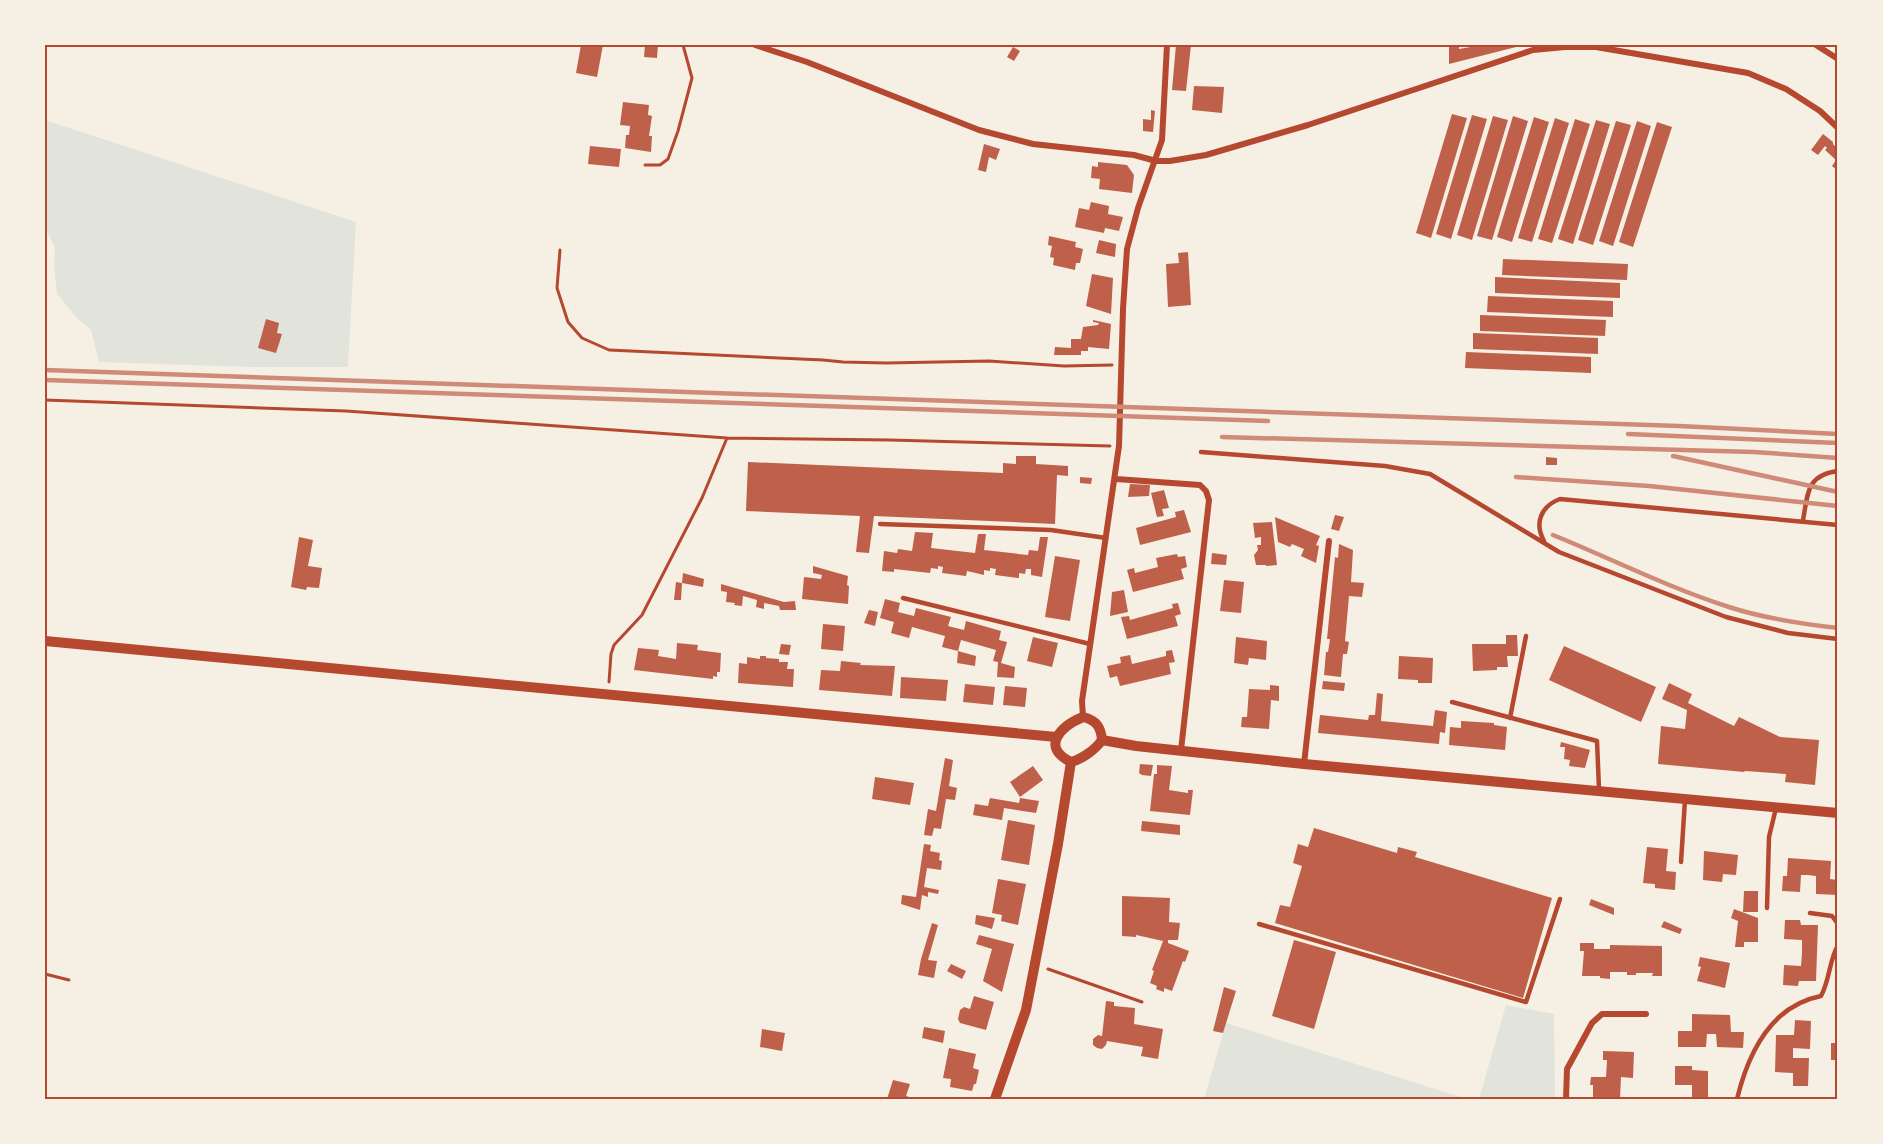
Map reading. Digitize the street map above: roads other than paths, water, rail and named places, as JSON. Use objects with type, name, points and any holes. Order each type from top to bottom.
[{"type":"street","points":[[755,45],[807,62],[979,130],[1033,144],[1134,155],[1156,161],[1206,155],[1308,125],[1533,50],[1565,47],[1596,47],[1748,73],[1786,89],[1820,111],[1838,128]]},
{"type":"street","points":[[1083,717],[1082,701],[1116,479],[1120,434],[1127,249],[1138,208],[1162,140],[1167,45]]},
{"type":"street","points":[[1816,45],[1838,59]]},
{"type":"street","points":[[1116,479],[1200,485],[1208,495],[1180,750]]},
{"type":"street","points":[[1304,764],[1329,541]]},
{"type":"street","points":[[45,641],[1056,737]]},
{"type":"street","points":[[1083,717],[1091,719],[1098,726],[1102,740],[1099,745],[1080,759],[1071,762],[1063,759],[1059,753],[1056,737],[1060,731],[1083,717]]},
{"type":"street","points":[[1102,740],[1304,764],[1838,813]]},
{"type":"street","points":[[995,1099],[1026,1010],[1058,844],[1071,762]]},
{"type":"street","points":[[1566,1099],[1567,1069],[1592,1023],[1602,1014],[1646,1014]]},
{"type":"lane","points":[[1201,452],[1385,465],[1430,474],[1559,552],[1726,617],[1788,633],[1838,639]]},
{"type":"lane","points":[[1803,520],[1809,487],[1813,481],[1827,473],[1838,471]]},
{"type":"lane","points":[[1545,544],[1539,532],[1540,519],[1547,506],[1560,499],[1838,525]]},
{"type":"lane","points":[[880,524],[1051,530],[1106,538]]},
{"type":"lane","points":[[903,598],[1090,644]]},
{"type":"lane","points":[[1510,718],[1526,636]]},
{"type":"lane","points":[[1452,702],[1597,741],[1599,791]]},
{"type":"lane","points":[[1680,862],[1685,800]]},
{"type":"lane","points":[[1767,908],[1769,837],[1776,808]]},
{"type":"lane","points":[[1259,924],[1526,1002],[1560,899]]},
{"type":"lane","points":[[1810,913],[1832,916],[1838,924]]},
{"type":"lane","points":[[1737,1099],[1743,1075],[1758,1041],[1779,1016],[1807,999],[1821,996],[1827,984],[1834,952],[1838,945]]},
{"type":"railway","points":[[45,370],[1679,426],[1838,434]]},
{"type":"railway","points":[[45,380],[1268,421]]},
{"type":"railway","points":[[1628,434],[1838,443]]},
{"type":"railway","points":[[1222,437],[1754,452],[1838,458]]},
{"type":"railway","points":[[1673,456],[1838,492]]},
{"type":"railway","points":[[1516,477],[1649,486],[1838,506]]},
{"type":"railway","points":[[1553,535],[1663,582],[1729,607],[1783,620],[1838,628]]}]
